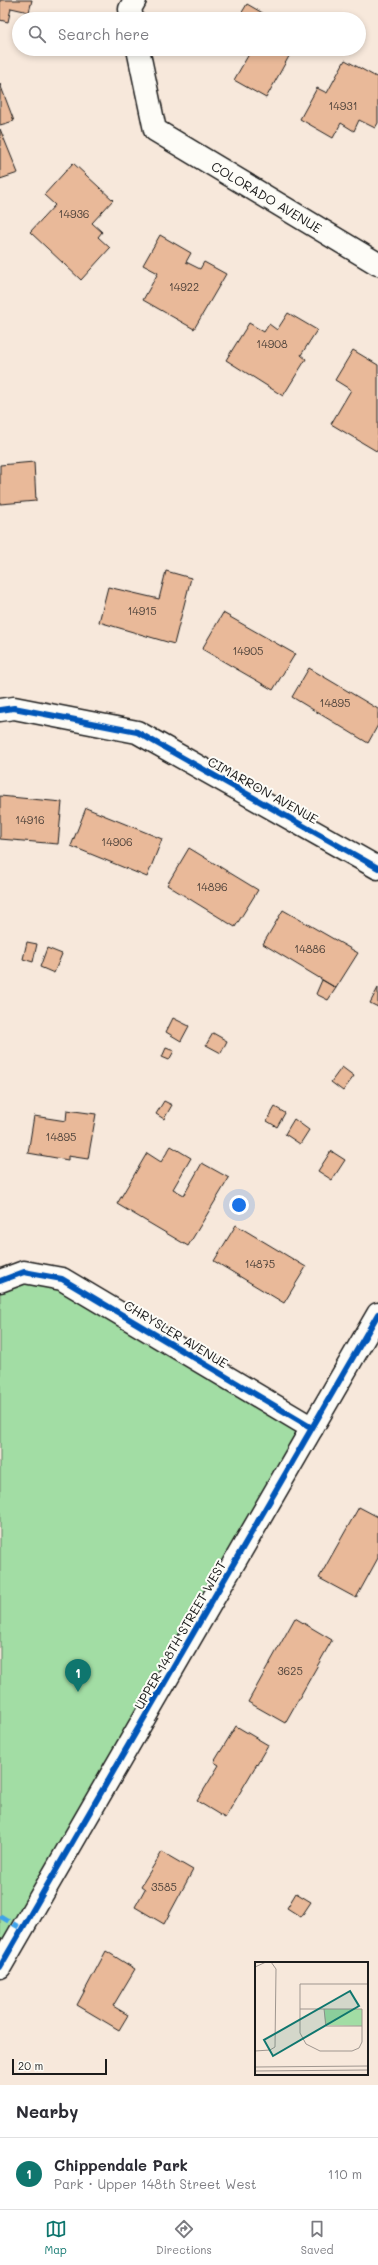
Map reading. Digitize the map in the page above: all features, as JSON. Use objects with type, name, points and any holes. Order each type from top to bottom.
[{"type":"street","points":[[131,12],[130,9],[135,0]]},
{"type":"street","name":"COLORADO AVENUE","points":[[139,56],[155,130],[378,264]]},
{"type":"street","name":"CIMARRON AVENUE","points":[[0,710],[14,708],[137,732],[378,868]]},
{"type":"street","name":"CHRYSLER AVENUE","points":[[0,1281],[24,1272],[62,1279],[312,1428]]},
{"type":"street","name":"UPPER 148TH STREET WEST","points":[[0,1966],[378,1314]]},
{"type":"green space","points":[[21,1268],[313,1421],[0,1962],[0,1273]]},
{"type":"building","points":[[0,0],[32,0],[29,12],[11,8],[8,22],[0,20]]},
{"type":"building","points":[[247,4],[261,12],[242,12]]},
{"type":"building","points":[[248,56],[289,56],[266,98],[234,80]]},
{"type":"building","points":[[345,60],[378,78],[378,123],[375,128],[359,120],[354,131],[341,123],[333,138],[300,119],[317,88],[327,93]]},
{"type":"building","points":[[0,84],[14,121],[0,125]]},
{"type":"building","points":[[0,129],[18,173],[0,179]]},
{"type":"building","points":[[73,163],[113,200],[92,223],[102,232],[98,237],[110,248],[81,280],[30,232],[55,205],[44,195]]},
{"type":"building","points":[[160,235],[191,253],[186,262],[200,269],[204,262],[226,274],[194,329],[143,300],[158,273],[143,265]]},
{"type":"building","points":[[288,313],[317,330],[301,355],[306,359],[283,396],[226,360],[249,323],[264,332],[269,324],[277,330]]},
{"type":"building","points":[[353,350],[378,365],[378,452],[331,424],[351,390],[335,380]]},
{"type":"building","points":[[34,462],[36,501],[0,504],[0,465]]},
{"type":"building","points":[[166,571],[191,578],[174,644],[99,622],[108,587],[159,599]]},
{"type":"building","points":[[223,613],[295,654],[273,690],[202,649]]},
{"type":"building","points":[[309,668],[378,709],[378,725],[368,743],[292,697]]},
{"type":"building","points":[[0,796],[62,802],[58,844],[0,839]]},
{"type":"building","points":[[86,808],[162,839],[147,877],[71,846]]},
{"type":"building","points":[[189,848],[258,890],[235,927],[167,885]]},
{"type":"building","points":[[283,910],[358,953],[336,988],[263,944]]},
{"type":"building","points":[[27,942],[37,944],[33,962],[23,959]]},
{"type":"building","points":[[47,948],[62,954],[54,973],[40,967]]},
{"type":"building","points":[[322,980],[336,988],[328,1000],[316,994]]},
{"type":"building","points":[[378,988],[378,1007],[370,1003]]},
{"type":"building","points":[[173,1018],[189,1026],[181,1041],[166,1032]]},
{"type":"building","points":[[213,1033],[227,1041],[221,1053],[206,1045]]},
{"type":"building","points":[[166,1048],[174,1051],[169,1060],[162,1057]]},
{"type":"building","points":[[342,1067],[354,1076],[343,1091],[331,1082]]},
{"type":"building","points":[[164,1101],[172,1105],[164,1119],[156,1114]]},
{"type":"building","points":[[275,1107],[285,1113],[277,1127],[267,1121]]},
{"type":"building","points":[[67,1110],[96,1114],[88,1159],[68,1156],[68,1160],[28,1153],[34,1116],[66,1121]]},
{"type":"building","points":[[294,1119],[309,1130],[300,1144],[285,1134]]},
{"type":"building","points":[[171,1146],[191,1158],[173,1189],[184,1195],[202,1163],[229,1178],[188,1246],[117,1204],[147,1153],[161,1162]]},
{"type":"building","points":[[331,1151],[345,1160],[332,1180],[318,1171]]},
{"type":"building","points":[[236,1225],[306,1267],[284,1303],[214,1261]]},
{"type":"building","points":[[359,1507],[378,1517],[378,1558],[356,1598],[319,1578]]},
{"type":"building","points":[[295,1618],[332,1640],[285,1723],[248,1702]]},
{"type":"building","points":[[236,1726],[268,1745],[225,1818],[197,1801],[219,1765],[214,1762]]},
{"type":"building","points":[[162,1852],[193,1870],[164,1924],[135,1907],[145,1889],[141,1886]]},
{"type":"building","points":[[296,1893],[311,1902],[301,1917],[287,1908]]},
{"type":"building","points":[[106,1951],[135,1969],[113,2006],[128,2015],[119,2030],[77,2005]]},
{"type":"marked path","points":[[0,1916],[22,1929]]},
{"type":"cycle path","points":[[0,710],[14,708],[137,732],[378,868]]},
{"type":"cycle path","points":[[0,1281],[24,1272],[62,1279],[312,1428]]},
{"type":"cycle path","points":[[0,1967],[378,1314]]},
{"type":"place","name":"Chippendale Park","points":[[78,1692]]}]
